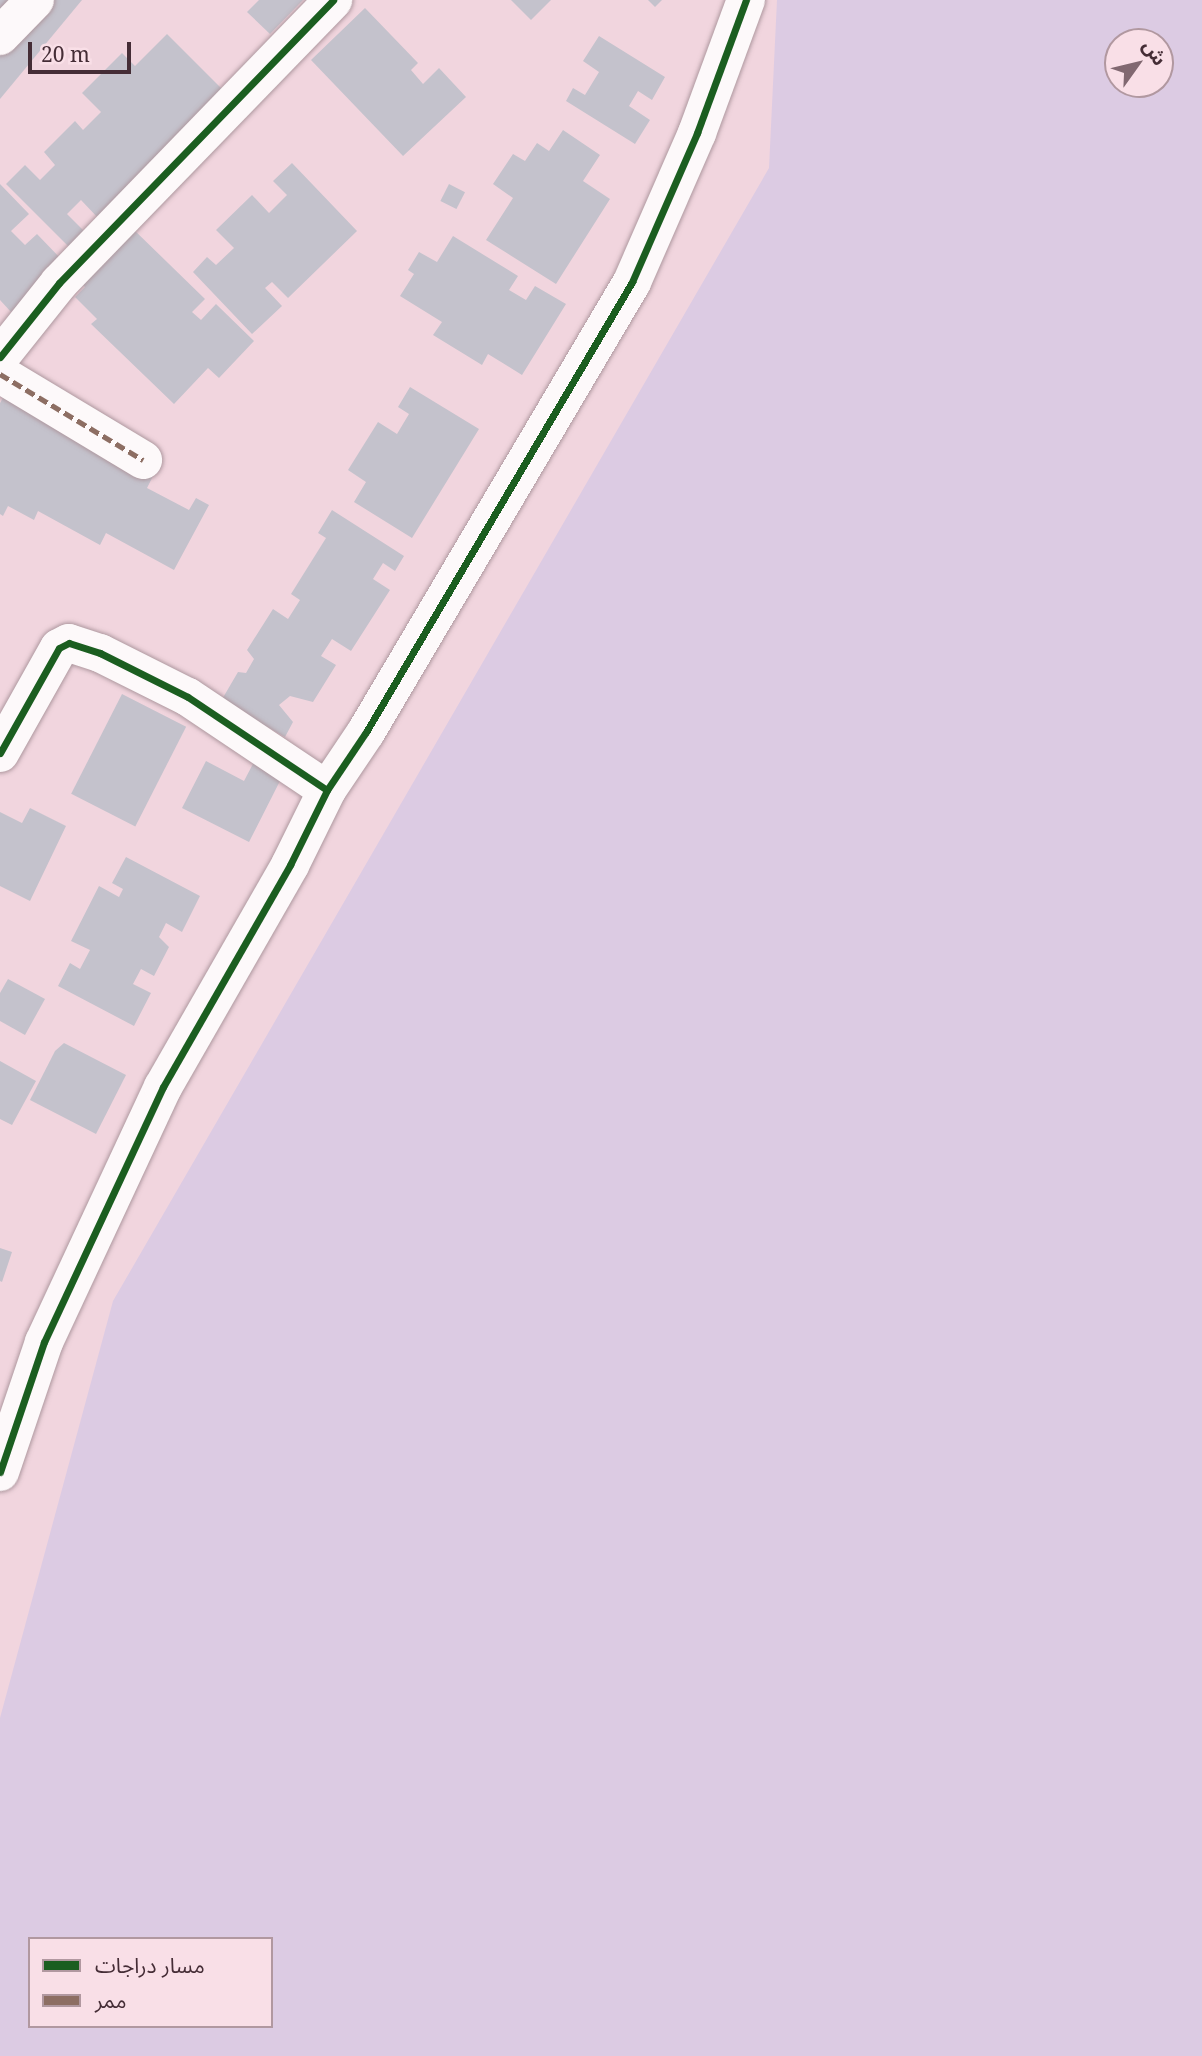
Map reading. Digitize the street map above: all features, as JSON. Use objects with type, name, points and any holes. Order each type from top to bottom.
[{"type":"street","points":[[0,36],[35,0]]},
{"type":"street","points":[[0,356],[59,283],[333,0]]},
{"type":"street","points":[[0,1472],[44,1342],[163,1087],[290,865],[327,790],[366,732],[632,282],[697,133],[746,0]]},
{"type":"street","points":[[0,374],[142,460]]},
{"type":"street","points":[[0,753],[59,648],[69,643],[100,653],[188,697],[327,790]]},
{"type":"shaded area","points":[[777,0],[1202,0],[1202,2056],[0,2056],[0,1718],[113,1301],[769,168]]},
{"type":"building","points":[[0,0],[82,0],[0,99]]},
{"type":"building","points":[[259,0],[303,0],[270,34],[247,12]]},
{"type":"building","points":[[511,0],[551,0],[531,20]]},
{"type":"building","points":[[648,0],[662,0],[655,7]]},
{"type":"building","points":[[365,8],[418,63],[411,70],[423,84],[439,68],[466,97],[403,156],[311,60]]},
{"type":"building","points":[[167,34],[225,92],[99,219],[81,200],[67,214],[86,233],[71,249],[6,184],[25,165],[40,180],[55,165],[44,152],[75,121],[83,130],[101,112],[82,93],[122,53],[135,66]]},
{"type":"building","points":[[599,36],[665,77],[652,100],[638,91],[629,106],[650,120],[635,144],[566,101],[573,88],[585,95],[599,72],[583,61]]},
{"type":"building","points":[[563,130],[600,155],[583,181],[610,199],[556,284],[486,240],[513,198],[493,184],[513,154],[525,161],[537,143],[549,151]]},
{"type":"building","points":[[292,163],[357,231],[288,298],[272,282],[265,288],[282,306],[252,334],[193,272],[207,257],[216,265],[234,248],[216,230],[252,195],[269,213],[287,195],[273,181]]},
{"type":"building","points":[[0,184],[29,214],[11,231],[25,245],[37,234],[63,261],[11,312],[0,300]]},
{"type":"building","points":[[449,184],[465,192],[456,209],[440,201]]},
{"type":"building","points":[[130,226],[205,299],[192,312],[201,320],[216,304],[254,341],[219,378],[208,368],[174,404],[91,324],[97,319],[75,297],[85,287],[74,276]]},
{"type":"building","points":[[453,236],[518,276],[509,290],[526,300],[535,286],[566,304],[522,375],[488,354],[482,365],[433,335],[442,322],[400,296],[414,274],[408,270],[419,252],[437,262]]},
{"type":"building","points":[[410,387],[479,429],[412,538],[354,502],[366,482],[348,470],[378,422],[397,434],[409,414],[398,407]]},
{"type":"building","points":[[4,396],[153,476],[147,488],[189,510],[196,498],[209,505],[174,570],[106,533],[100,545],[38,511],[34,520],[8,506],[3,516],[0,514],[0,403]]},
{"type":"building","points":[[332,510],[404,556],[395,571],[383,563],[373,579],[390,590],[351,651],[332,639],[321,656],[336,665],[313,702],[290,696],[279,705],[293,722],[285,737],[221,701],[238,672],[246,673],[254,659],[247,650],[273,609],[288,619],[300,600],[291,594],[326,538],[318,533]]},
{"type":"building","points":[[122,694],[186,727],[135,826],[71,794]]},
{"type":"building","points":[[255,760],[283,775],[249,842],[182,808],[206,761],[244,781]]},
{"type":"building","points":[[30,808],[66,826],[30,901],[0,886],[0,812],[22,823]]},
{"type":"building","points":[[126,857],[200,896],[182,932],[166,923],[159,937],[169,947],[154,976],[141,969],[133,984],[151,993],[134,1026],[58,986],[70,963],[80,969],[90,950],[71,941],[99,886],[119,897],[123,889],[112,883]]},
{"type":"building","points":[[8,979],[45,999],[25,1035],[0,1021],[0,993]]},
{"type":"building","points":[[64,1043],[126,1075],[96,1134],[30,1100],[55,1051]]},
{"type":"building","points":[[0,1061],[36,1081],[12,1125],[0,1119]]},
{"type":"building","points":[[0,1248],[12,1252],[2,1282],[0,1281]]},
{"type":"marked path","points":[[0,374],[143,460]]},
{"type":"cycle path","points":[[0,357],[59,283],[333,0]]},
{"type":"cycle path","points":[[0,1472],[44,1342],[163,1087],[290,865],[327,790],[366,732],[632,282],[697,133],[746,0]]},
{"type":"cycle path","points":[[0,753],[59,648],[69,643],[100,653],[188,697],[327,790]]}]
